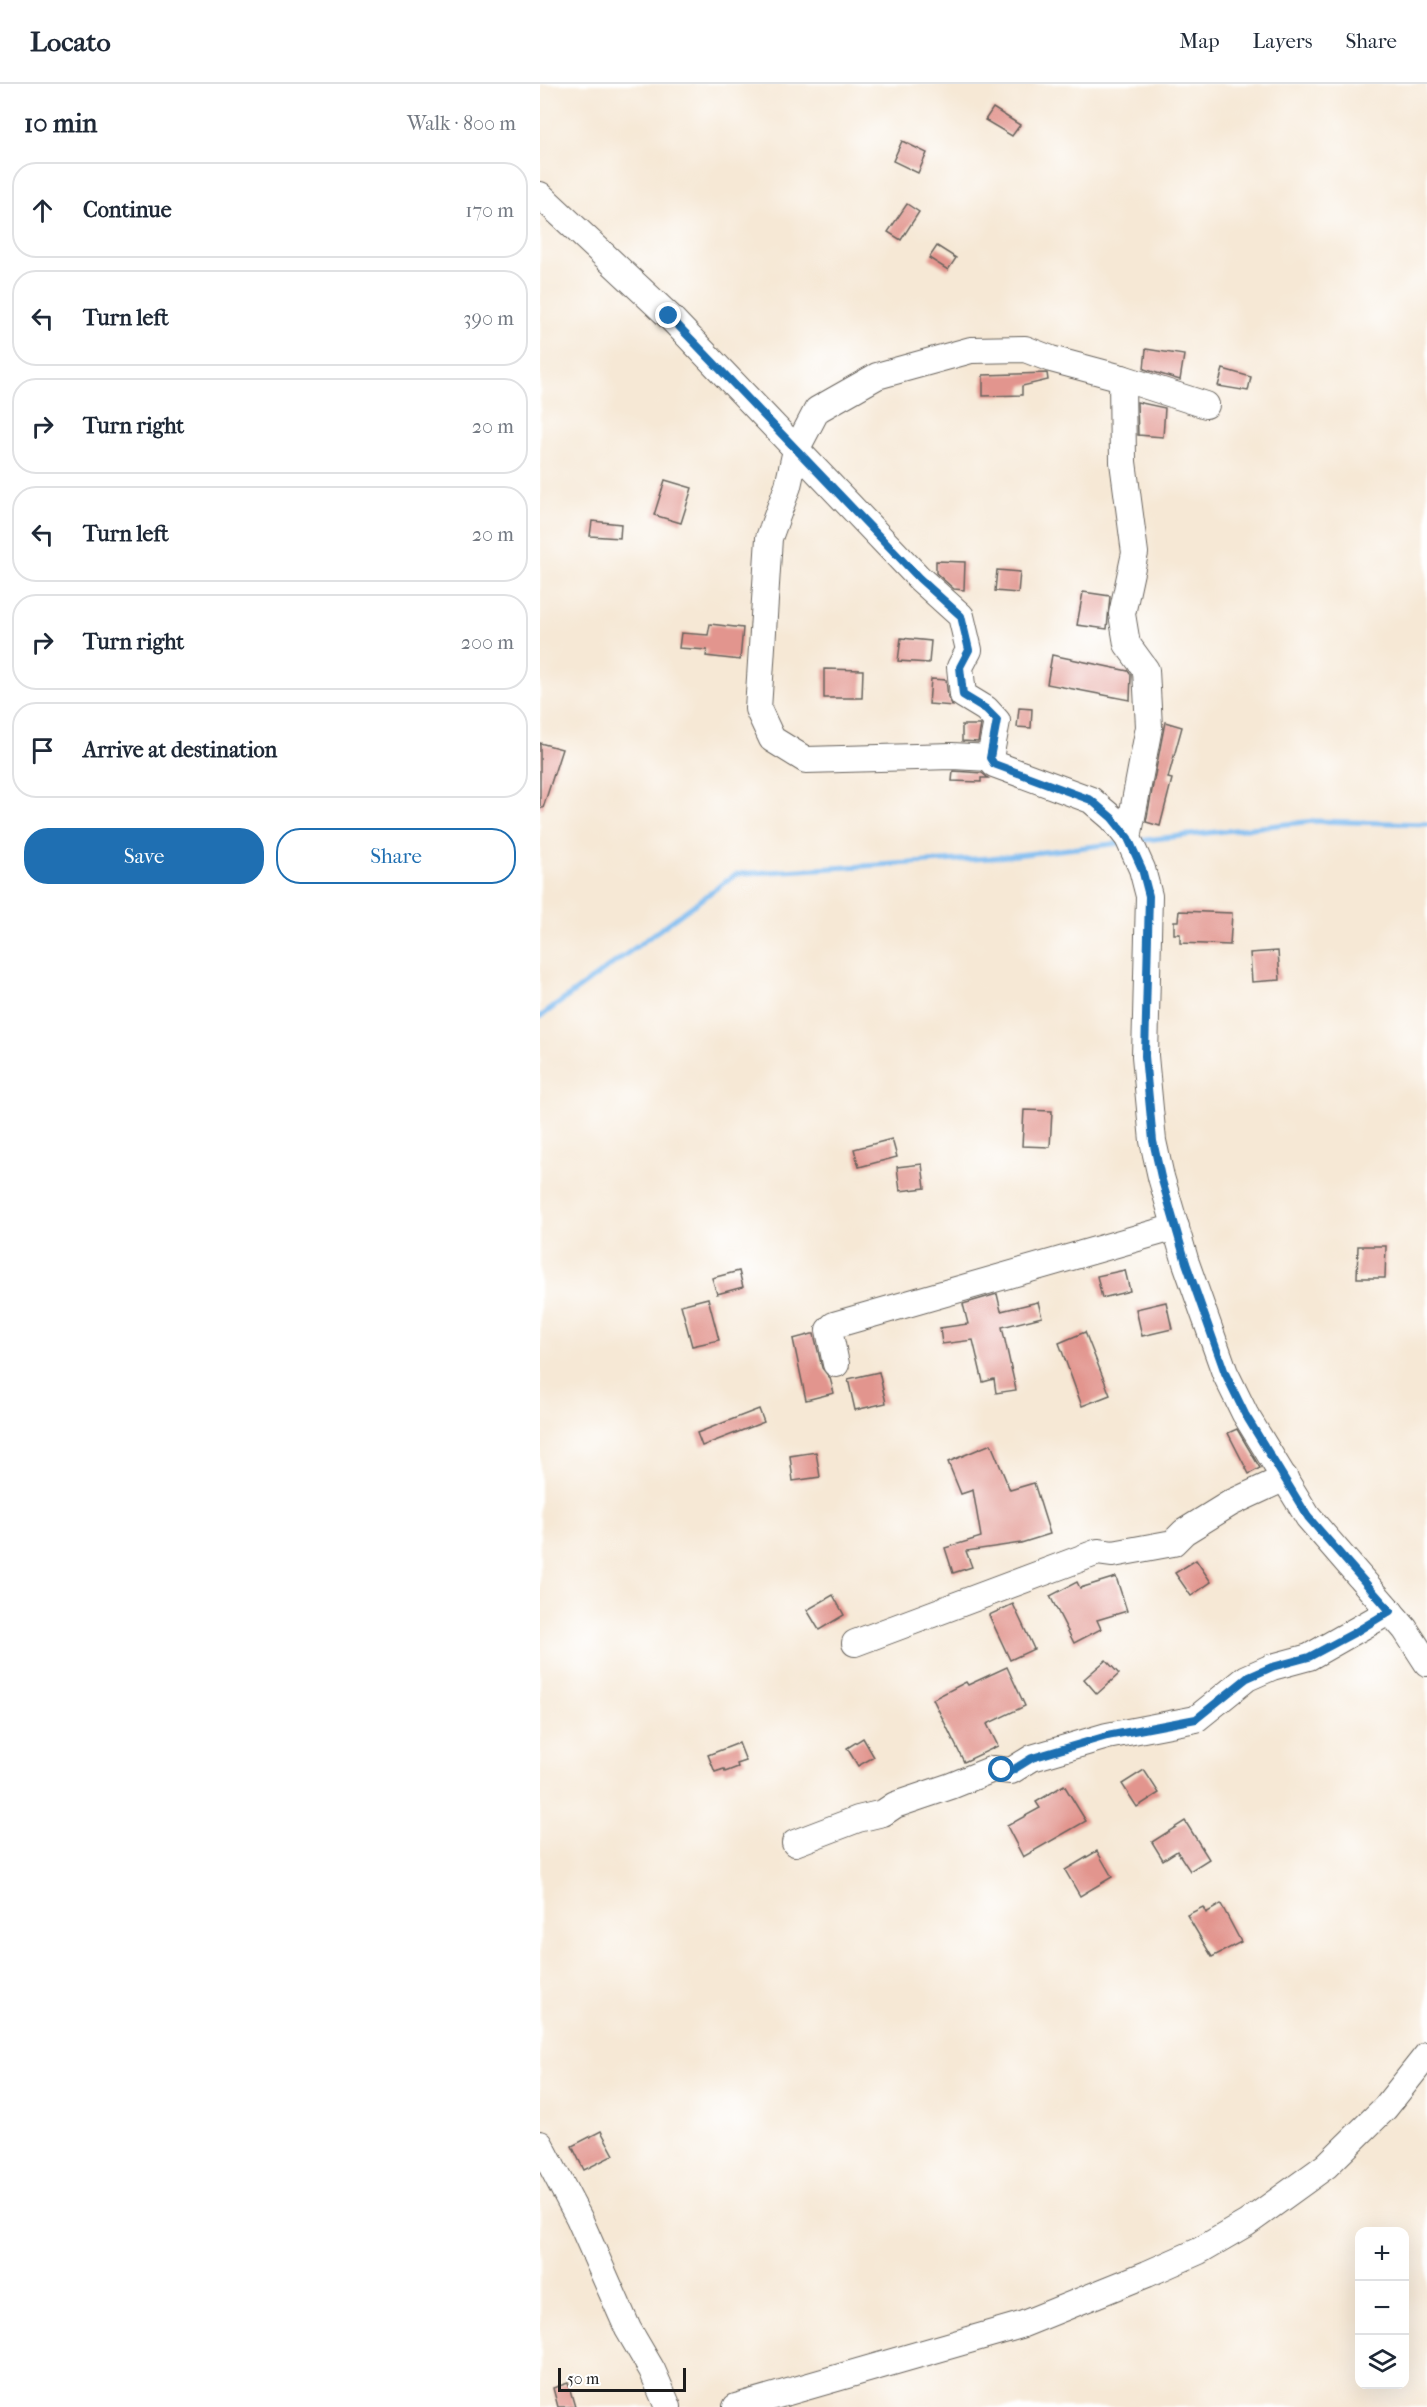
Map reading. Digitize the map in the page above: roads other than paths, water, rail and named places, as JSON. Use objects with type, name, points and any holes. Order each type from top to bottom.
[{"type":"street","points":[[540,195],[669,316],[919,578],[961,616],[969,650],[960,667],[963,695],[986,709],[997,720],[990,758],[994,764],[1091,800],[1112,818],[1128,838],[1142,869],[1149,896],[1145,1056],[1153,1141],[1186,1263],[1225,1373],[1245,1414],[1308,1517],[1405,1629],[1427,1663]]},
{"type":"street","points":[[990,758],[952,756],[806,760],[772,738],[758,709],[769,538],[788,486],[796,450],[817,410],[877,376],[970,350],[1025,349],[1206,405]]},
{"type":"street","points":[[1122,378],[1123,462],[1135,553],[1122,614],[1126,644],[1146,670],[1149,727],[1128,838]]},
{"type":"street","points":[[836,1364],[829,1330],[834,1325],[1176,1227]]},
{"type":"street","points":[[855,1643],[1098,1552],[1113,1554],[1173,1543],[1184,1532],[1231,1503],[1285,1478]]},
{"type":"street","points":[[795,1843],[858,1819],[883,1813],[895,1805],[993,1769],[1011,1771],[1032,1758],[1107,1736],[1196,1719],[1247,1678],[1272,1667],[1309,1657],[1390,1611]]},
{"type":"street","points":[[736,2407],[1021,2325],[1198,2251],[1247,2223],[1326,2166],[1385,2108],[1427,2055]]},
{"type":"street","points":[[540,2144],[579,2218],[628,2329],[652,2370],[668,2407]]},
{"type":"waterway","points":[[1136,841],[1314,821],[1427,824]]},
{"type":"waterway","points":[[540,1017],[736,874],[990,858],[1121,843]]}]
